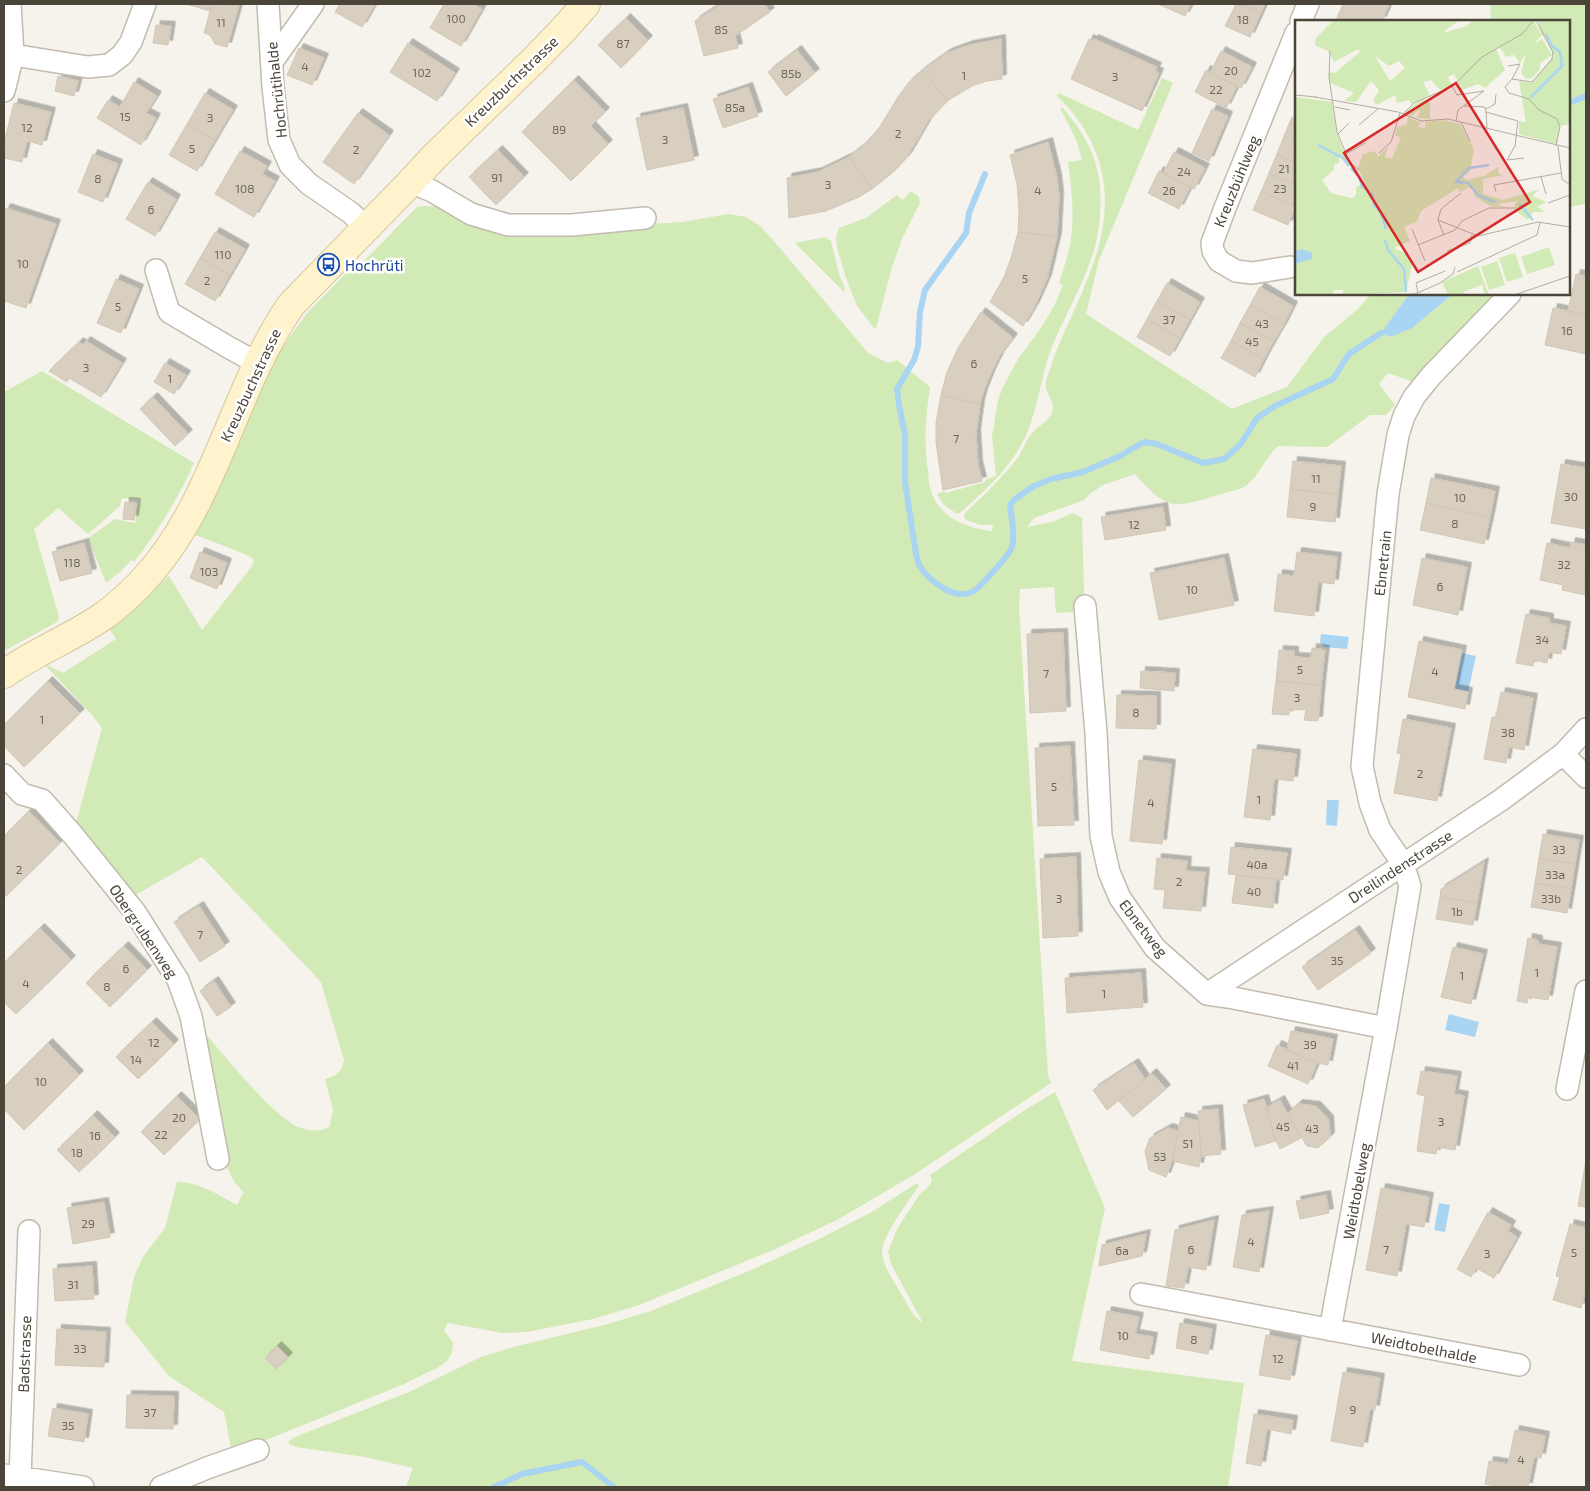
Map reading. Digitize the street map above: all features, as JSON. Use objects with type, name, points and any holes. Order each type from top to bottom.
[{"type":"street","points":[[4,91],[13,55],[10,4]]},
{"type":"street","points":[[13,55],[88,67],[108,64],[122,55],[130,42],[145,4]]},
{"type":"street","name":"Hochrütihalde","points":[[268,4],[279,140],[290,165],[309,184],[351,213],[366,228]]},
{"type":"street","points":[[272,62],[313,4]]},
{"type":"street","name":"Kreuzbuchstrasse","points":[[4,674],[103,616],[138,586],[158,564],[180,534],[199,499],[257,363],[291,305],[412,182],[434,157],[534,60],[586,4]]},
{"type":"street","points":[[1301,20],[1308,4]]},
{"type":"street","name":"Kreuzbühlweg","points":[[1290,267],[1236,272],[1219,261],[1212,243],[1295,35]]},
{"type":"street","points":[[412,182],[432,191],[471,214],[508,225],[572,225],[645,218]]},
{"type":"street","points":[[156,270],[170,312],[257,363]]},
{"type":"street","name":"Ebnetrain","points":[[1403,864],[1380,830],[1370,803],[1362,766],[1388,494],[1398,435],[1404,416],[1414,397],[1431,376],[1509,295]]},
{"type":"street","name":"Ebnetweg","points":[[1085,606],[1096,733],[1101,836],[1109,872],[1120,898],[1155,948],[1207,994]]},
{"type":"street","name":"Dreilindenstrasse","points":[[1207,994],[1501,800],[1563,754],[1586,729]]},
{"type":"street","points":[[1563,754],[1586,777]]},
{"type":"street","name":"Obergrubenweg","points":[[4,775],[22,794],[42,800],[73,835],[135,912],[178,980],[191,1016],[218,1159]]},
{"type":"street","name":"Weidtobelweg","points":[[1330,1330],[1386,1028],[1410,886],[1403,864]]},
{"type":"street","points":[[1567,1089],[1586,991]]},
{"type":"street","points":[[1207,994],[1386,1028]]},
{"type":"street","name":"Badstrasse","points":[[29,1231],[12,1477],[82,1487]]},
{"type":"street","points":[[1141,1294],[1330,1330]]},
{"type":"street","name":"Weidtobelhalde","points":[[1330,1330],[1519,1365]]},
{"type":"street","points":[[161,1487],[216,1464],[258,1450]]},
{"type":"green space","points":[[1490,4],[1586,4],[1585,204],[1570,207],[1570,20],[1491,20]]},
{"type":"green space","points":[[1162,78],[1173,83],[1099,260],[1086,314],[1232,409],[1287,387],[1324,337],[1359,308],[1370,295],[1408,295],[1382,333],[1390,337],[1428,315],[1452,295],[1500,295],[1416,382],[1388,373],[1379,384],[1395,405],[1386,415],[1370,415],[1327,447],[1278,446],[1251,481],[1244,487],[1191,503],[1180,504],[1163,500],[1135,474],[1103,485],[1084,500],[1034,518],[1027,527],[1052,522],[1073,513],[1082,518],[1084,594],[1080,595],[1079,607],[1073,612],[1056,613],[1054,587],[1020,589],[1019,607],[1048,1075],[1051,1083],[915,1174],[837,1220],[773,1250],[639,1305],[593,1319],[527,1332],[503,1333],[448,1323],[444,1330],[453,1343],[452,1352],[448,1360],[439,1367],[404,1384],[232,1454],[224,1412],[169,1376],[125,1322],[134,1277],[143,1257],[165,1228],[177,1182],[201,1187],[237,1205],[244,1193],[235,1183],[225,1163],[203,1031],[264,1100],[290,1123],[305,1129],[320,1130],[330,1126],[333,1109],[325,1079],[338,1073],[342,1068],[344,1060],[321,982],[202,857],[132,897],[76,823],[102,728],[43,663],[63,673],[116,639],[109,628],[137,606],[169,576],[202,630],[254,561],[245,554],[193,534],[272,362],[307,313],[349,270],[352,273],[417,207],[450,207],[547,231],[682,222],[729,214],[746,217],[759,225],[774,241],[868,353],[888,363],[897,360],[930,387],[926,444],[929,483],[932,494],[942,510],[956,521],[992,531],[993,525],[981,525],[966,520],[964,516],[1010,467],[1031,434],[1051,415],[1053,406],[1046,388],[1047,378],[1054,356],[1092,267],[1104,220],[1103,176],[1097,155],[1087,134],[1074,115],[1057,96],[1059,93],[1138,130]]},
{"type":"green space","points":[[1062,107],[1088,144],[1097,170],[1100,183],[1100,220],[1096,244],[1086,273],[1051,349],[1033,416],[1025,438],[1001,474],[957,514],[943,504],[937,494],[985,482],[985,480],[996,476],[992,437],[998,400],[1018,359],[1041,328],[1054,306],[1063,285],[1059,283],[1070,245],[1073,214],[1068,162],[1082,160],[1073,134],[1060,109]]},
{"type":"green space","points":[[911,191],[919,197],[920,203],[902,239],[891,270],[876,329],[857,306],[846,278],[837,248],[836,237],[839,228],[866,218],[897,195],[902,200]]},
{"type":"green space","points":[[825,237],[831,241],[839,274],[845,289],[844,292],[795,243]]},
{"type":"green space","points":[[42,371],[194,463],[174,502],[143,550],[134,562],[131,560],[106,583],[88,538],[115,519],[135,523],[139,500],[122,498],[120,506],[88,534],[58,508],[34,529],[59,617],[57,622],[4,651],[4,392]]},
{"type":"green space","points":[[1055,1092],[1105,1208],[1072,1361],[1244,1383],[1228,1487],[406,1487],[413,1468],[365,1457],[296,1447],[288,1443],[295,1437],[409,1392],[481,1357],[651,1311],[751,1270],[870,1213],[917,1183],[919,1186],[887,1235],[882,1255],[892,1278],[913,1313],[923,1323],[891,1264],[888,1252],[897,1229],[920,1194],[930,1185],[932,1180],[930,1175],[1022,1112]]},
{"type":"water","points":[[1408,295],[1452,295],[1412,328],[1390,337],[1381,333]]},
{"type":"water","points":[[1321,634],[1349,637],[1347,649],[1324,647],[1320,642]]},
{"type":"water","points":[[1461,653],[1476,656],[1468,692],[1454,689]]},
{"type":"water","points":[[1327,800],[1339,800],[1337,826],[1326,825]]},
{"type":"water","points":[[1449,1014],[1479,1022],[1475,1037],[1445,1030]]},
{"type":"water","points":[[1439,1203],[1450,1205],[1445,1232],[1434,1230]]},
{"type":"building","points":[[186,4],[212,4],[210,11]]},
{"type":"building","points":[[212,4],[239,5],[227,47],[215,44],[210,35],[204,33]]},
{"type":"building","points":[[340,4],[375,4],[362,27],[335,12]]},
{"type":"building","points":[[444,4],[473,4],[482,9],[461,46],[430,28]]},
{"type":"building","points":[[721,4],[764,4],[770,12],[735,36],[738,48],[704,56],[695,21]]},
{"type":"building","points":[[1158,4],[1191,4],[1185,16]]},
{"type":"building","points":[[1236,4],[1242,4],[1261,13],[1250,37],[1225,26]]},
{"type":"building","points":[[1242,4],[1265,4],[1261,13]]},
{"type":"building","points":[[1343,4],[1389,4],[1382,20],[1336,20]]},
{"type":"building","points":[[626,18],[648,40],[621,68],[598,45]]},
{"type":"building","points":[[156,25],[171,26],[168,45],[153,43]]},
{"type":"building","points":[[1001,39],[1002,79],[974,85],[947,101],[923,70],[947,53],[969,45]]},
{"type":"building","points":[[1089,39],[1093,41],[1094,39],[1157,67],[1155,71],[1159,73],[1142,111],[1071,79]]},
{"type":"building","points":[[408,43],[455,73],[437,101],[390,72]]},
{"type":"building","points":[[299,48],[324,58],[312,85],[287,75]]},
{"type":"building","points":[[797,50],[815,73],[786,96],[768,72]]},
{"type":"building","points":[[1221,51],[1252,67],[1241,88],[1210,73]]},
{"type":"building","points":[[923,70],[947,101],[928,121],[907,157],[891,174],[872,189],[849,157],[863,146],[879,128],[909,82]]},
{"type":"building","points":[[1206,70],[1237,86],[1226,108],[1195,92]]},
{"type":"building","points":[[58,76],[78,81],[74,96],[55,91]]},
{"type":"building","points":[[574,80],[605,112],[591,126],[608,144],[571,181],[522,132]]},
{"type":"building","points":[[134,82],[157,96],[146,113],[156,118],[141,145],[97,118],[108,100],[120,107]]},
{"type":"building","points":[[748,87],[758,116],[723,128],[713,99]]},
{"type":"building","points":[[205,93],[233,110],[215,140],[187,124]]},
{"type":"building","points":[[14,103],[51,112],[42,145],[27,141],[22,162],[4,158],[4,143]]},
{"type":"building","points":[[683,108],[694,160],[647,170],[636,118]]},
{"type":"building","points":[[1212,109],[1228,116],[1209,161],[1192,153]]},
{"type":"building","points":[[358,113],[389,135],[354,184],[323,162]]},
{"type":"building","points":[[1292,117],[1295,118],[1295,141],[1284,136]]},
{"type":"building","points":[[187,124],[215,140],[197,171],[169,155]]},
{"type":"building","points":[[1284,136],[1295,141],[1295,163],[1277,154]]},
{"type":"building","points":[[1048,142],[1057,178],[1059,196],[1057,237],[1018,232],[1017,184],[1010,155]]},
{"type":"building","points":[[498,150],[524,177],[496,205],[469,177]]},
{"type":"building","points":[[240,151],[267,166],[262,174],[275,181],[254,217],[215,194]]},
{"type":"building","points":[[1174,152],[1205,168],[1194,189],[1163,173]]},
{"type":"building","points":[[93,154],[118,164],[103,202],[78,192]]},
{"type":"building","points":[[1277,154],[1295,163],[1295,184],[1269,173]]},
{"type":"building","points":[[849,157],[872,189],[859,197],[826,211],[789,218],[787,178],[818,172]]},
{"type":"building","points":[[1159,171],[1190,187],[1179,209],[1148,193]]},
{"type":"building","points":[[1269,173],[1295,184],[1295,206],[1261,192]]},
{"type":"building","points":[[148,182],[176,199],[155,236],[126,219]]},
{"type":"building","points":[[1261,192],[1295,206],[1288,225],[1253,210]]},
{"type":"building","points":[[6,208],[56,224],[26,308],[4,301],[4,212]]},
{"type":"building","points":[[215,232],[245,249],[230,275],[200,258]]},
{"type":"building","points":[[1018,232],[1057,237],[1047,279],[1035,306],[1023,326],[990,302],[1004,277]]},
{"type":"building","points":[[200,258],[230,275],[215,301],[185,284]]},
{"type":"building","points":[[1576,274],[1586,276],[1586,315],[1568,311]]},
{"type":"building","points":[[116,279],[139,289],[121,333],[97,323]]},
{"type":"building","points":[[1167,283],[1200,302],[1190,320],[1157,301]]},
{"type":"building","points":[[1260,287],[1293,306],[1284,324],[1250,305]]},
{"type":"building","points":[[1157,301],[1190,320],[1180,338],[1147,319]]},
{"type":"building","points":[[1250,305],[1284,324],[1274,341],[1240,323]]},
{"type":"building","points":[[1553,308],[1586,315],[1586,354],[1545,345]]},
{"type":"building","points":[[981,312],[1013,338],[1000,355],[991,373],[980,404],[941,395],[947,372],[958,348]]},
{"type":"building","points":[[1147,319],[1180,338],[1170,356],[1137,337]]},
{"type":"building","points":[[1240,323],[1274,341],[1264,359],[1231,341]]},
{"type":"building","points":[[86,341],[122,363],[101,397],[69,378],[67,382],[49,371],[79,342],[83,345]]},
{"type":"building","points":[[1231,341],[1264,359],[1255,377],[1221,358]]},
{"type":"building","points":[[165,363],[186,375],[174,394],[154,382]]},
{"type":"building","points":[[941,395],[980,404],[976,434],[978,465],[982,481],[943,490],[936,443],[936,423]]},
{"type":"building","points":[[153,397],[188,434],[175,446],[140,409]]},
{"type":"building","points":[[1293,461],[1341,466],[1338,494],[1290,489]]},
{"type":"building","points":[[1561,464],[1586,468],[1586,529],[1551,523]]},
{"type":"building","points":[[1431,478],[1495,491],[1490,517],[1426,503]]},
{"type":"building","points":[[1290,489],[1338,494],[1335,522],[1287,517]]},
{"type":"building","points":[[125,502],[136,503],[134,520],[123,519]]},
{"type":"building","points":[[1426,503],[1490,517],[1484,544],[1420,530]]},
{"type":"building","points":[[1163,507],[1166,530],[1105,540],[1101,517]]},
{"type":"building","points":[[1571,542],[1586,545],[1585,595],[1562,590],[1563,585],[1540,580],[1547,543],[1570,548]]},
{"type":"building","points":[[84,543],[92,573],[60,581],[52,552]]},
{"type":"building","points":[[200,552],[227,563],[217,589],[190,578]]},
{"type":"building","points":[[1297,552],[1337,557],[1334,584],[1318,582],[1314,616],[1274,611],[1278,574],[1294,576]]},
{"type":"building","points":[[1224,558],[1234,605],[1159,620],[1150,573]]},
{"type":"building","points":[[1422,558],[1467,567],[1458,615],[1413,605]]},
{"type":"building","points":[[1526,614],[1549,618],[1549,623],[1566,626],[1561,654],[1549,652],[1547,663],[1534,660],[1533,666],[1516,663]]},
{"type":"building","points":[[1063,633],[1066,711],[1030,713],[1027,634]]},
{"type":"building","points":[[1419,641],[1462,650],[1454,689],[1468,692],[1465,709],[1408,697]]},
{"type":"building","points":[[1312,648],[1325,650],[1321,685],[1276,681],[1279,650],[1294,651],[1294,657],[1311,658]]},
{"type":"building","points":[[1141,671],[1175,673],[1174,691],[1140,688]]},
{"type":"building","points":[[48,681],[80,713],[24,767],[4,746],[4,725]]},
{"type":"building","points":[[1276,681],[1321,685],[1318,721],[1304,720],[1306,710],[1289,709],[1289,715],[1272,714]]},
{"type":"building","points":[[1501,692],[1533,698],[1524,750],[1509,747],[1506,763],[1484,759],[1492,717],[1496,717]]},
{"type":"building","points":[[1117,695],[1156,696],[1156,729],[1116,728]]},
{"type":"building","points":[[1403,719],[1451,728],[1437,801],[1394,793],[1401,754],[1397,753]]},
{"type":"building","points":[[1070,746],[1074,825],[1038,826],[1035,748]]},
{"type":"building","points":[[1253,749],[1296,754],[1293,781],[1274,779],[1270,820],[1244,817]]},
{"type":"building","points":[[1139,760],[1171,764],[1162,844],[1130,841]]},
{"type":"building","points":[[29,811],[60,843],[5,897],[4,836]]},
{"type":"building","points":[[1543,834],[1579,840],[1575,864],[1539,858]]},
{"type":"building","points":[[1231,847],[1287,853],[1283,880],[1228,874]]},
{"type":"building","points":[[1076,857],[1078,936],[1043,938],[1040,859]]},
{"type":"building","points":[[1157,858],[1187,861],[1186,871],[1205,872],[1201,911],[1163,908],[1165,890],[1154,889]]},
{"type":"building","points":[[1539,858],[1575,864],[1571,889],[1535,883]]},
{"type":"building","points":[[1484,862],[1477,903],[1440,897],[1441,889]]},
{"type":"building","points":[[1236,875],[1276,879],[1273,908],[1232,903]]},
{"type":"building","points":[[1535,883],[1571,889],[1567,913],[1531,907]]},
{"type":"building","points":[[1440,897],[1477,903],[1473,925],[1436,919]]},
{"type":"building","points":[[199,906],[225,946],[200,962],[174,922]]},
{"type":"building","points":[[40,928],[71,960],[16,1014],[4,1002],[4,963]]},
{"type":"building","points":[[1355,930],[1371,953],[1318,990],[1302,967]]},
{"type":"building","points":[[1528,938],[1538,940],[1538,944],[1557,947],[1548,1000],[1528,997],[1527,1003],[1517,1001]]},
{"type":"building","points":[[124,946],[147,970],[128,989],[104,965]]},
{"type":"building","points":[[1453,947],[1483,954],[1471,1004],[1441,997]]},
{"type":"building","points":[[104,965],[128,989],[110,1007],[86,983]]},
{"type":"building","points":[[1141,973],[1143,1007],[1067,1013],[1065,978]]},
{"type":"building","points":[[214,981],[231,1007],[217,1016],[200,991]]},
{"type":"building","points":[[152,1022],[174,1044],[156,1062],[134,1039]]},
{"type":"building","points":[[1291,1031],[1333,1039],[1328,1065],[1317,1063],[1287,1050]]},
{"type":"building","points":[[134,1039],[156,1062],[138,1079],[116,1057]]},
{"type":"building","points":[[48,1043],[79,1075],[24,1130],[4,1109],[4,1087]]},
{"type":"building","points":[[1277,1045],[1317,1063],[1308,1084],[1268,1066]]},
{"type":"building","points":[[1134,1063],[1145,1079],[1107,1110],[1093,1090]]},
{"type":"building","points":[[1421,1071],[1457,1076],[1454,1094],[1464,1096],[1455,1150],[1437,1147],[1436,1154],[1417,1151],[1425,1096],[1417,1094]]},
{"type":"building","points":[[1152,1073],[1166,1089],[1133,1117],[1119,1101]]},
{"type":"building","points":[[177,1096],[200,1119],[182,1137],[159,1114]]},
{"type":"building","points":[[1264,1099],[1276,1141],[1255,1147],[1243,1105]]},
{"type":"building","points":[[1280,1100],[1301,1138],[1280,1149],[1266,1108]]},
{"type":"building","points":[[1298,1104],[1316,1106],[1329,1120],[1330,1137],[1318,1148],[1307,1146],[1287,1114]]},
{"type":"building","points":[[1218,1109],[1221,1154],[1201,1156],[1198,1111]]},
{"type":"building","points":[[159,1114],[182,1137],[164,1155],[141,1132]]},
{"type":"building","points":[[93,1115],[115,1137],[97,1155],[75,1133]]},
{"type":"building","points":[[1181,1117],[1199,1121],[1201,1156],[1199,1167],[1172,1161]]},
{"type":"building","points":[[1168,1128],[1178,1131],[1172,1161],[1166,1177],[1149,1170],[1145,1151],[1150,1138]]},
{"type":"building","points":[[75,1133],[97,1155],[79,1172],[57,1150]]},
{"type":"building","points":[[1586,1160],[1586,1207],[1578,1206]]},
{"type":"building","points":[[1381,1188],[1429,1197],[1424,1227],[1406,1224],[1397,1276],[1366,1270]]},
{"type":"building","points":[[1326,1195],[1329,1213],[1300,1219],[1296,1201]]},
{"type":"building","points":[[104,1202],[110,1237],[73,1244],[67,1208]]},
{"type":"building","points":[[1269,1211],[1259,1272],[1233,1267],[1242,1215]]},
{"type":"building","points":[[1488,1212],[1511,1225],[1508,1231],[1517,1237],[1494,1278],[1476,1268],[1471,1277],[1457,1269]]},
{"type":"building","points":[[1214,1220],[1206,1270],[1188,1267],[1184,1288],[1166,1286],[1175,1230]]},
{"type":"building","points":[[1570,1224],[1586,1228],[1586,1289],[1581,1308],[1553,1300],[1560,1277],[1556,1276]]},
{"type":"building","points":[[1146,1234],[1142,1256],[1099,1266],[1102,1245]]},
{"type":"building","points":[[92,1266],[94,1299],[55,1301],[53,1269]]},
{"type":"building","points":[[1107,1311],[1139,1317],[1135,1334],[1153,1337],[1149,1359],[1100,1350]]},
{"type":"building","points":[[1180,1323],[1212,1329],[1208,1354],[1176,1348]]},
{"type":"building","points":[[57,1329],[106,1332],[104,1367],[55,1365]]},
{"type":"building","points":[[1266,1335],[1297,1341],[1290,1380],[1259,1375]]},
{"type":"building","points":[[277,1346],[288,1357],[276,1369],[265,1358]]},
{"type":"building","points":[[1343,1372],[1380,1378],[1375,1410],[1370,1409],[1363,1447],[1331,1441]]},
{"type":"building","points":[[127,1395],[174,1396],[173,1429],[126,1428]]},
{"type":"building","points":[[53,1408],[88,1414],[84,1442],[48,1436]]},
{"type":"building","points":[[1254,1414],[1293,1420],[1291,1434],[1267,1429],[1261,1466],[1246,1463]]},
{"type":"building","points":[[1515,1430],[1545,1436],[1541,1458],[1534,1457],[1528,1487],[1499,1487],[1485,1484],[1489,1461],[1508,1464]]},
{"type":"waterway","points":[[1570,103],[1586,96]]},
{"type":"waterway","points":[[985,174],[969,213],[966,233],[925,290],[920,312],[918,347],[914,360],[897,389],[905,435],[905,482],[916,554],[923,571],[936,583],[951,592],[967,594],[974,591],[1008,554],[1013,541],[1010,505],[1015,499],[1034,486],[1051,479],[1083,472],[1120,456],[1144,442],[1157,444],[1203,463],[1224,459],[1240,445],[1257,418],[1275,406],[1333,379],[1349,354],[1381,333]]},
{"type":"waterway","points":[[494,1487],[522,1474],[582,1462],[614,1487]]},
{"type":"place","name":"Hochrüti","points":[[329,265]]}]
